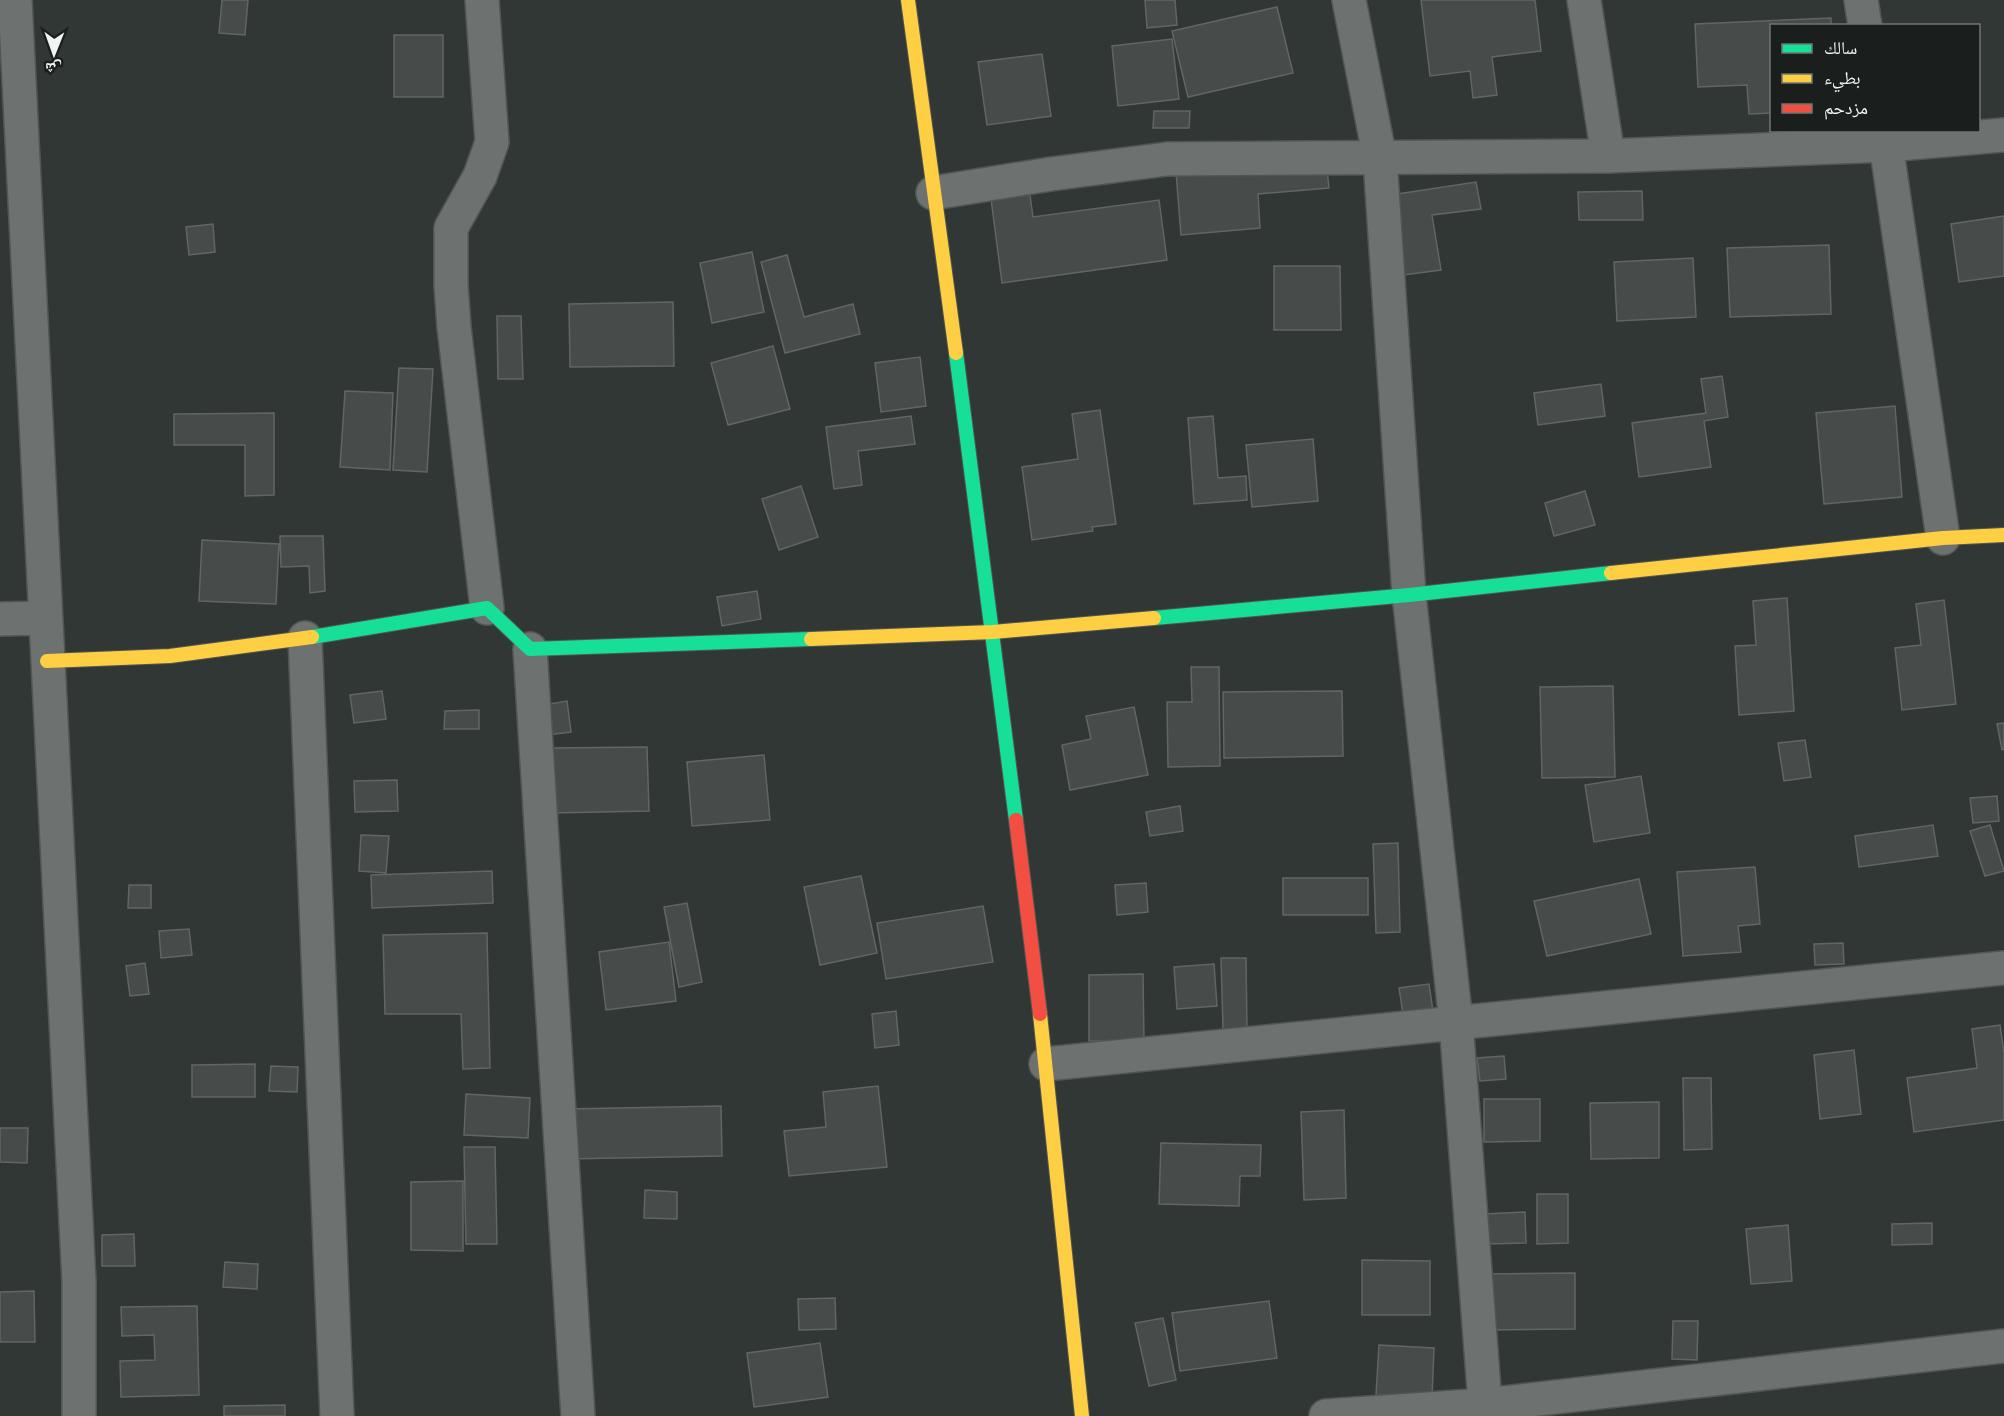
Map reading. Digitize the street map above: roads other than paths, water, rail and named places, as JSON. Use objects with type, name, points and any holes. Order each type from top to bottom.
[{"type":"street","points":[[15,0],[80,1282],[79,1416]]},
{"type":"street","points":[[482,0],[492,142],[480,176],[451,228],[451,285],[487,608],[530,649],[578,1416]]},
{"type":"street","points":[[908,0],[993,632],[1046,1064],[1082,1416]]},
{"type":"street","points":[[1349,0],[1380,159],[1408,595],[1456,1022],[1486,1411]]},
{"type":"street","points":[[1584,0],[1608,156]]},
{"type":"street","points":[[1861,0],[1865,24]]},
{"type":"street","points":[[933,193],[1051,174],[1167,159],[1608,156],[1886,138],[2004,135]]},
{"type":"street","points":[[1886,138],[1943,538]]},
{"type":"street","points":[[530,649],[993,632],[1408,595],[1943,538],[2004,535]]},
{"type":"street","points":[[47,661],[170,656],[305,638],[487,608]]},
{"type":"street","points":[[0,620],[45,618]]},
{"type":"street","points":[[305,638],[337,1416]]},
{"type":"street","points":[[1046,1064],[2004,968]]},
{"type":"street","points":[[1326,1416],[1486,1411],[2004,1346]]}]
